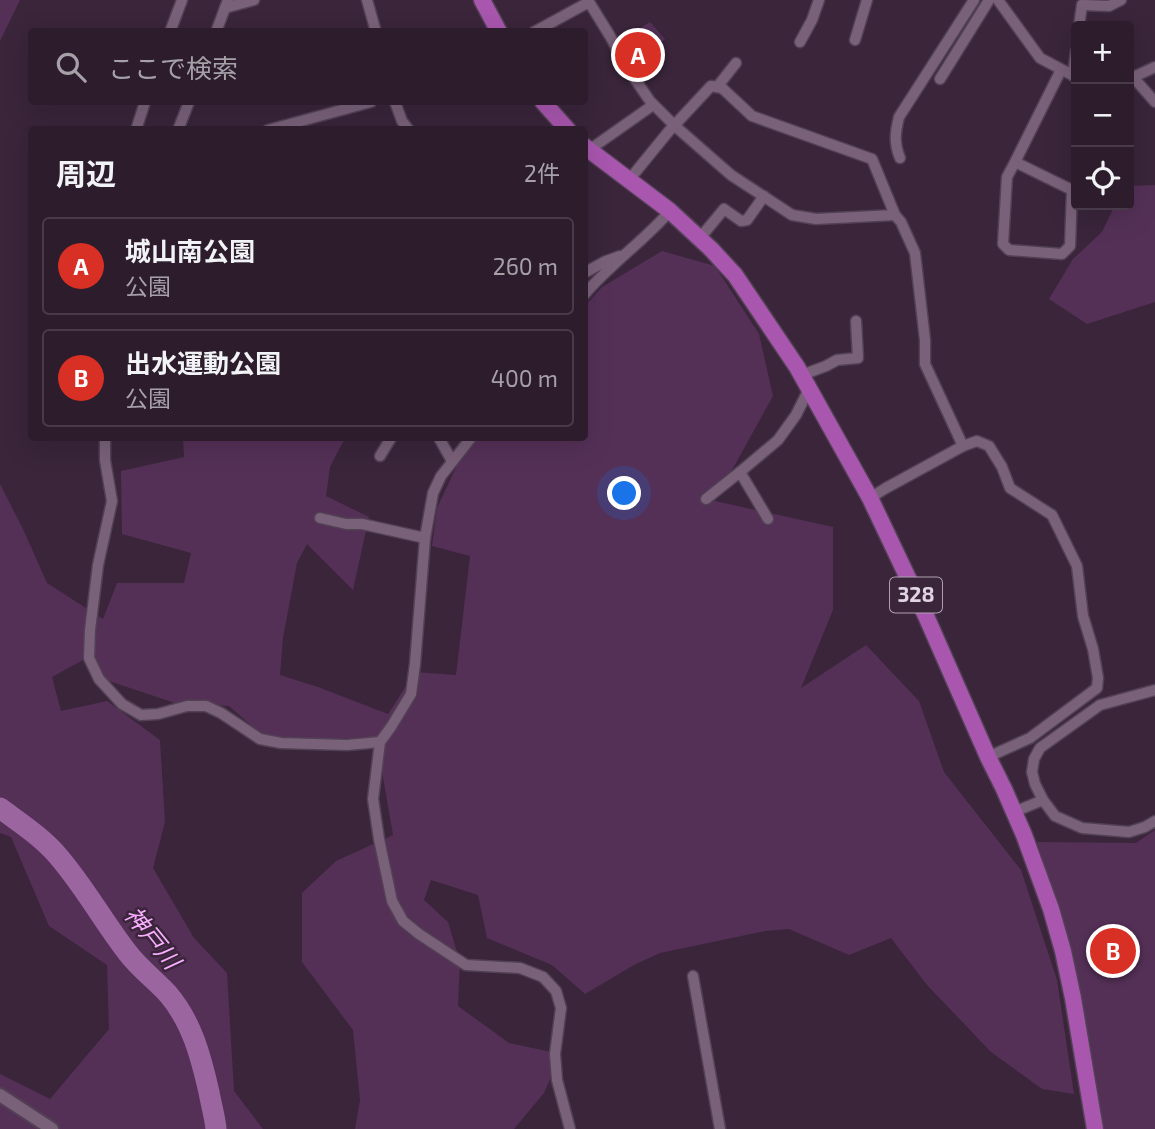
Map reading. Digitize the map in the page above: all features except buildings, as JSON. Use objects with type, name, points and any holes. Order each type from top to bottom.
[{"type":"highway","points":[[482,0],[497,28]]},
{"type":"highway","points":[[546,105],[564,126]]},
{"type":"highway","name":"328","points":[[588,149],[670,211],[735,275],[806,382],[870,498],[1014,812],[1047,897],[1073,998],[1095,1129]]},
{"type":"street","points":[[172,28],[182,0]]},
{"type":"street","points":[[218,28],[227,4],[254,0]]},
{"type":"street","points":[[367,0],[375,28]]},
{"type":"street","points":[[800,42],[819,0]]},
{"type":"street","points":[[855,40],[867,0]]},
{"type":"street","points":[[900,158],[895,145],[899,117],[974,0]]},
{"type":"street","points":[[940,79],[989,0]]},
{"type":"street","points":[[998,0],[1040,58],[1071,74]]},
{"type":"street","points":[[1080,21],[1082,5],[1109,6],[1121,0]]},
{"type":"street","points":[[541,28],[588,1],[626,66],[653,105],[731,175],[792,215],[816,219],[895,215]]},
{"type":"street","points":[[718,87],[736,62]]},
{"type":"street","points":[[1134,77],[1155,67]]},
{"type":"street","points":[[1015,162],[1073,190],[1070,246],[1062,254],[1009,250],[1003,244],[1007,177],[1061,70]]},
{"type":"street","points":[[1134,81],[1155,102]]},
{"type":"street","points":[[629,180],[711,86],[722,88],[752,116],[872,159],[895,215],[915,253],[925,364],[963,446]]},
{"type":"street","points":[[137,126],[144,105]]},
{"type":"street","points":[[180,126],[188,105]]},
{"type":"street","points":[[283,126],[360,105]]},
{"type":"street","points":[[396,105],[406,126]]},
{"type":"street","points":[[588,147],[653,105]]},
{"type":"street","points":[[700,238],[724,209],[741,221],[747,220],[764,196]]},
{"type":"street","points":[[588,291],[623,254],[653,231],[670,211]]},
{"type":"street","points":[[588,272],[623,254]]},
{"type":"street","points":[[706,499],[778,440],[796,415],[806,382],[836,360],[858,358],[856,321]]},
{"type":"street","points":[[106,441],[105,460],[112,501],[98,565],[89,658],[99,679],[122,704],[141,715],[158,714],[187,706],[206,706],[260,738],[281,743],[347,746],[380,742]]},
{"type":"street","points":[[380,456],[389,441]]},
{"type":"street","points":[[441,441],[452,461]]},
{"type":"street","points":[[469,441],[441,476],[433,493],[425,538],[411,694],[380,742],[373,799],[392,901],[403,921],[466,965],[520,968],[543,977],[556,991],[562,1007],[555,1054],[556,1080],[570,1129]]},
{"type":"street","points":[[870,498],[963,446],[977,441],[989,446],[1002,467],[1010,488],[1052,515],[1077,566],[1083,615],[1098,678],[1097,688],[1030,738],[988,757]]},
{"type":"street","points":[[740,472],[768,519]]},
{"type":"street","points":[[320,519],[362,524],[425,538]]},
{"type":"street","points":[[1155,690],[1100,705],[1040,748],[1034,759],[1032,772],[1043,800],[1055,816],[1082,828],[1129,832],[1155,821]]},
{"type":"street","points":[[1014,812],[1043,800]]},
{"type":"street","points":[[693,976],[720,1129]]},
{"type":"street","points":[[0,1095],[52,1129]]},
{"type":"shaded area","points":[[0,0],[20,0],[0,41]]},
{"type":"shaded area","points":[[650,22],[665,39],[634,68],[620,41]]},
{"type":"shaded area","points":[[1155,185],[1155,302],[1087,324],[1049,299],[1073,259],[1102,232],[1113,210],[1134,210],[1134,186]]},
{"type":"shaded area","points":[[662,251],[715,266],[759,334],[773,396],[715,501],[833,527],[833,610],[801,688],[866,645],[919,701],[944,772],[1021,870],[1057,980],[1074,1094],[1042,1089],[991,1052],[927,985],[891,938],[849,955],[789,929],[765,931],[660,953],[585,994],[552,965],[487,938],[478,895],[431,880],[424,900],[448,922],[460,962],[458,1006],[509,1043],[561,1054],[544,1093],[514,1129],[355,1129],[360,1100],[353,1030],[302,962],[302,893],[336,861],[393,835],[376,737],[270,742],[229,706],[175,703],[103,679],[83,660],[52,677],[61,711],[107,701],[160,740],[165,822],[153,868],[194,938],[227,973],[234,1091],[263,1129],[0,1129],[0,1074],[50,1099],[109,1029],[107,965],[49,926],[11,837],[0,833],[0,484],[47,583],[103,619],[117,583],[184,583],[191,553],[122,534],[121,471],[184,457],[183,441],[343,441],[330,467],[326,496],[369,517],[353,590],[307,544],[297,563],[283,638],[280,675],[388,714],[415,672],[456,675],[470,556],[432,546],[437,508],[468,442],[588,441],[588,303],[602,287]]},
{"type":"shaded area","points":[[1155,830],[1155,1129],[1104,1129],[1081,991],[1037,842],[1136,843]]},
{"type":"waterway","name":"神戸川","points":[[0,808],[52,849],[127,952],[176,1005],[199,1053],[216,1129]]},
{"type":"place","name":"城山南公園","points":[[638,55]]},
{"type":"place","name":"出水運動公園","points":[[1113,951]]}]
